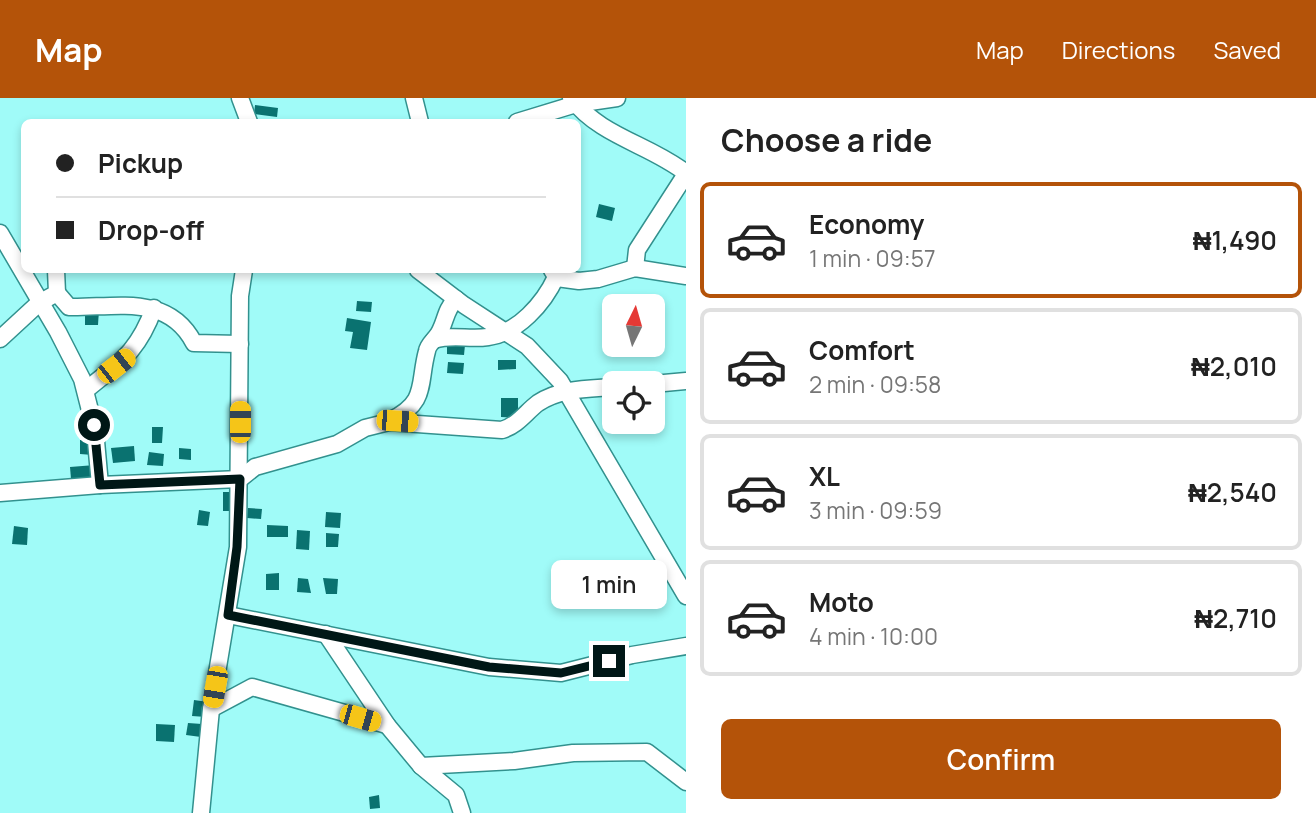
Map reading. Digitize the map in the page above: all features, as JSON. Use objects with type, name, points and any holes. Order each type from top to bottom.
[{"type":"street","points":[[240,98],[249,119]]},
{"type":"street","points":[[250,119],[251,98]]},
{"type":"street","points":[[414,98],[419,119]]},
{"type":"street","points":[[525,119],[574,101],[617,98]]},
{"type":"street","points":[[574,101],[599,127],[668,160],[686,174],[637,250],[635,268]]},
{"type":"street","points":[[2,238],[13,258]]},
{"type":"street","points":[[433,340],[447,336],[489,337],[507,331],[540,302],[554,273],[579,281],[635,268],[686,276]]},
{"type":"street","points":[[22,273],[58,332],[86,390],[97,438],[100,485]]},
{"type":"street","points":[[56,273],[57,293],[69,307],[139,305],[154,308],[174,317],[194,342],[240,344]]},
{"type":"street","points":[[201,813],[211,709],[237,547],[241,448],[240,296],[244,273]]},
{"type":"street","points":[[422,273],[527,346],[565,391],[623,491],[654,537],[686,596]]},
{"type":"street","points":[[0,339],[39,303],[57,293]]},
{"type":"street","points":[[389,422],[413,406],[421,391],[428,346],[440,331],[446,309],[456,299]]},
{"type":"street","points":[[86,390],[130,355],[147,328],[154,308]]},
{"type":"street","points":[[665,383],[686,381]]},
{"type":"street","points":[[0,493],[100,485],[240,479],[255,467],[337,444],[365,428],[389,422],[502,430],[517,423],[537,404],[565,391],[602,388]]},
{"type":"street","points":[[211,480],[230,465],[241,448]]},
{"type":"street","points":[[228,615],[489,667],[561,673],[632,655],[686,646]]},
{"type":"street","points":[[326,634],[387,725],[421,766],[456,795],[462,813]]},
{"type":"street","points":[[211,709],[252,687],[387,725]]},
{"type":"street","points":[[421,766],[514,761],[573,753],[647,752],[686,782]]},
{"type":"building","points":[[255,105],[278,108],[277,117],[254,114]]},
{"type":"building","points":[[599,204],[615,208],[612,221],[596,217]]},
{"type":"building","points":[[357,301],[372,302],[371,312],[356,311]]},
{"type":"building","points":[[85,310],[99,310],[98,325],[85,325]]},
{"type":"building","points":[[347,318],[371,322],[367,350],[350,348],[353,332],[345,331]]},
{"type":"building","points":[[447,344],[465,345],[464,355],[447,354]]},
{"type":"building","points":[[498,360],[516,360],[516,369],[498,370]]},
{"type":"building","points":[[448,362],[464,363],[463,374],[447,373]]},
{"type":"building","points":[[501,398],[518,398],[518,418],[501,417]]},
{"type":"building","points":[[152,427],[163,427],[162,443],[152,443]]},
{"type":"building","points":[[80,440],[93,440],[93,455],[80,454]]},
{"type":"building","points":[[134,446],[135,461],[113,463],[111,448]]},
{"type":"building","points":[[179,448],[191,449],[191,460],[179,459]]},
{"type":"building","points":[[149,452],[164,454],[163,466],[147,465]]},
{"type":"building","points":[[95,465],[96,478],[71,479],[70,467]]},
{"type":"building","points":[[223,492],[236,492],[235,511],[223,511]]},
{"type":"building","points":[[248,508],[262,509],[261,519],[247,518]]},
{"type":"building","points":[[199,510],[210,512],[208,526],[197,525]]},
{"type":"building","points":[[326,512],[341,513],[340,528],[325,527]]},
{"type":"building","points":[[267,525],[288,526],[288,537],[267,537]]},
{"type":"building","points":[[14,526],[28,528],[27,545],[12,544]]},
{"type":"building","points":[[297,530],[310,531],[309,550],[296,549]]},
{"type":"building","points":[[326,533],[339,534],[338,547],[326,547]]},
{"type":"building","points":[[279,573],[279,590],[266,590],[266,574]]},
{"type":"building","points":[[298,578],[308,579],[311,593],[297,592]]},
{"type":"building","points":[[323,578],[338,579],[337,594],[326,594]]},
{"type":"building","points":[[194,700],[208,702],[206,717],[192,716]]},
{"type":"building","points":[[188,723],[202,724],[201,737],[186,735]]},
{"type":"building","points":[[156,724],[175,725],[174,742],[156,741]]},
{"type":"building","points":[[379,795],[380,808],[370,809],[369,797]]},
{"type":"route","points":[[94,425],[100,485],[240,479],[237,547],[228,615],[489,667],[561,673],[609,661]]}]
